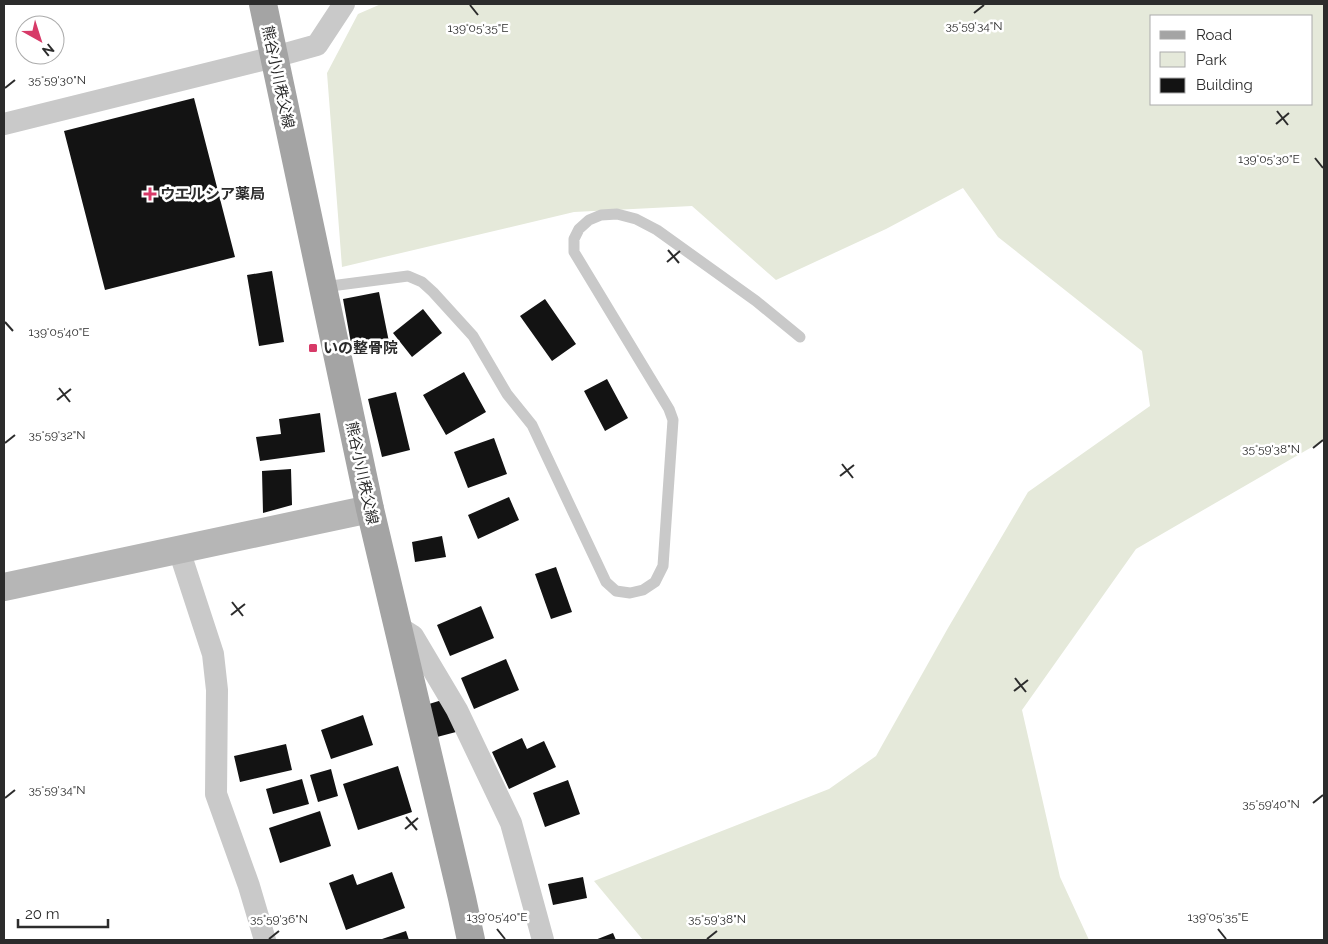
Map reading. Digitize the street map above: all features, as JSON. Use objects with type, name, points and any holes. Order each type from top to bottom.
[{"type":"main road","name":"熊谷小川秩父線","points":[[263,4],[370,510],[471,940]]},
{"type":"street","points":[[4,124],[317,45],[344,4]]},
{"type":"street","points":[[4,587],[370,510]]},
{"type":"street","points":[[179,550],[213,654],[217,690],[216,794],[249,886],[264,940]]},
{"type":"street","points":[[398,626],[413,636],[457,710],[511,822],[543,940]]},
{"type":"lane","points":[[323,287],[408,276],[422,282],[434,292],[472,336],[508,394],[532,425],[606,582],[616,591],[630,593],[643,590],[655,582],[662,566],[673,420],[669,409],[574,252],[574,239],[580,229],[589,220],[600,215],[617,214],[636,219],[657,230],[756,301],[800,337]]},
{"type":"green space","points":[[381,4],[1324,4],[1324,440],[1136,549],[1022,710],[1060,877],[1089,940],[643,940],[594,881],[829,789],[876,756],[1028,492],[1150,406],[1142,351],[998,237],[963,188],[886,229],[776,280],[692,206],[574,212],[342,267],[327,73],[358,14]]},
{"type":"building","name":"ウエルシア薬局","points":[[194,98],[235,257],[105,290],[64,131]]},
{"type":"building","points":[[272,271],[284,342],[259,346],[247,275]]},
{"type":"building","points":[[379,292],[389,342],[352,349],[343,299]]},
{"type":"building","points":[[545,299],[576,344],[552,361],[520,316]]},
{"type":"building","points":[[423,309],[442,333],[412,357],[393,333]]},
{"type":"building","points":[[464,372],[486,412],[446,435],[423,395]]},
{"type":"building","points":[[607,379],[628,418],[605,431],[584,391]]},
{"type":"building","points":[[396,392],[410,450],[382,457],[368,399]]},
{"type":"building","points":[[320,413],[325,452],[260,461],[256,437],[281,434],[279,419]]},
{"type":"building","points":[[494,438],[507,474],[468,488],[454,452]]},
{"type":"building","points":[[291,469],[292,505],[263,513],[262,471]]},
{"type":"building","points":[[509,497],[519,520],[478,539],[468,515]]},
{"type":"building","points":[[442,536],[446,557],[415,562],[412,542]]},
{"type":"building","points":[[556,567],[572,612],[551,619],[535,574]]},
{"type":"building","points":[[481,606],[494,638],[450,656],[437,625]]},
{"type":"building","points":[[506,659],[519,690],[474,709],[461,678]]},
{"type":"building","points":[[442,700],[456,732],[437,737],[429,704]]},
{"type":"building","points":[[363,715],[373,745],[331,759],[321,730]]},
{"type":"building","points":[[522,738],[527,749],[544,741],[556,767],[509,789],[492,752]]},
{"type":"building","points":[[286,744],[292,770],[240,782],[234,756]]},
{"type":"building","points":[[398,766],[412,812],[358,830],[343,784]]},
{"type":"building","points":[[331,769],[338,796],[318,802],[310,775]]},
{"type":"building","points":[[302,779],[309,804],[273,814],[266,789]]},
{"type":"building","points":[[568,780],[580,814],[545,827],[533,793]]},
{"type":"building","points":[[320,811],[331,846],[280,863],[269,828]]},
{"type":"building","points":[[392,872],[405,908],[346,930],[329,883],[353,874],[357,885]]},
{"type":"building","points":[[583,877],[587,898],[553,905],[548,884]]},
{"type":"building","points":[[406,931],[409,940],[379,940]]},
{"type":"building","points":[[613,933],[616,940],[595,940]]},
{"type":"place","name":"ウエルシア薬局","points":[[150,194]]},
{"type":"place","name":"いの整骨院","points":[[313,348]]}]
